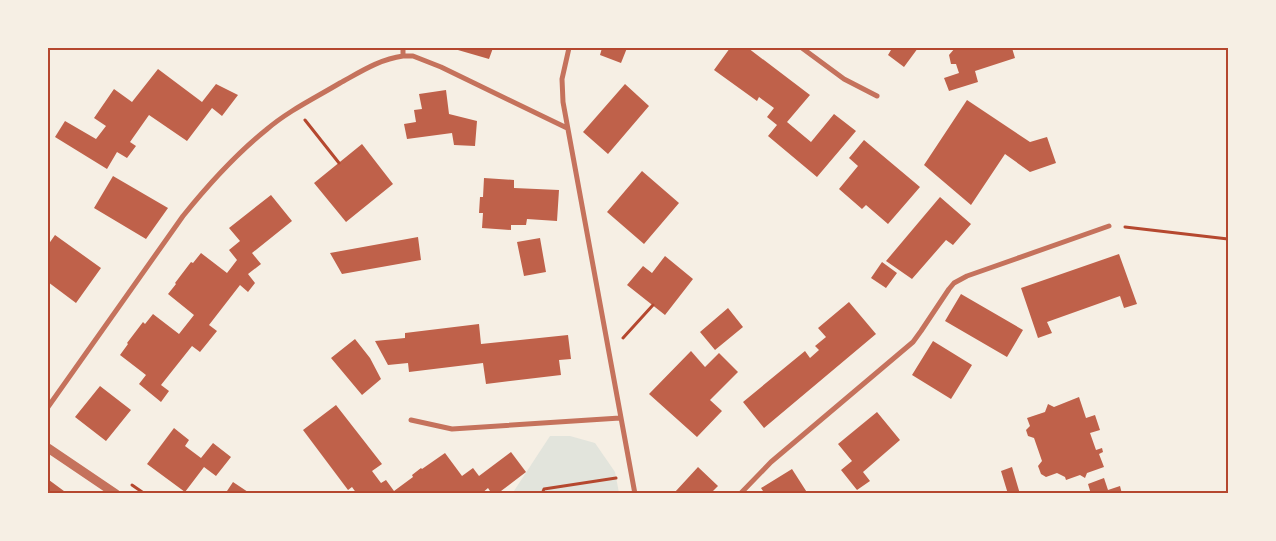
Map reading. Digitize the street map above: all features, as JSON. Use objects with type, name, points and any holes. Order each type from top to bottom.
[{"type":"street","points":[[403,48],[403,56]]},
{"type":"street","points":[[569,48],[563,66],[562,85],[567,128],[635,494]]},
{"type":"street","points":[[802,48],[844,79],[877,96]]},
{"type":"street","points":[[48,407],[183,216],[203,191],[266,129],[296,108],[382,61],[403,56],[413,56],[436,64],[567,128]]},
{"type":"street","points":[[740,494],[771,462],[913,342],[954,283],[967,276],[1109,226]]},
{"type":"street","points":[[411,420],[452,429],[620,418]]},
{"type":"street","points":[[48,448],[116,494]]},
{"type":"path","points":[[296,108],[339,163]]},
{"type":"path","points":[[1109,226],[1228,238]]},
{"type":"path","points":[[608,355],[652,305]]},
{"type":"path","points":[[542,494],[544,490],[631,476]]},
{"type":"shaded area","points":[[550,436],[570,436],[595,443],[615,472],[619,493],[512,494]]},
{"type":"building","points":[[451,48],[493,48],[489,59]]},
{"type":"building","points":[[602,48],[627,48],[621,63],[600,55]]},
{"type":"building","points":[[730,48],[748,48],[810,95],[787,122],[811,142],[834,114],[856,131],[817,177],[768,136],[777,125],[767,117],[774,108],[759,97],[757,101],[714,70]]},
{"type":"building","points":[[888,48],[918,48],[904,67],[888,55],[891,50]]},
{"type":"building","points":[[955,48],[1012,48],[1015,58],[975,71],[978,82],[949,91],[944,78],[959,73],[956,64],[951,64],[949,55]]},
{"type":"building","points":[[158,69],[202,102],[216,84],[238,95],[222,116],[212,108],[187,141],[149,115],[130,142],[136,146],[127,158],[117,152],[107,169],[55,137],[65,121],[96,139],[106,126],[94,118],[114,89],[132,102]]},
{"type":"building","points":[[625,84],[649,106],[608,154],[583,132]]},
{"type":"building","points":[[446,90],[449,114],[477,121],[475,146],[454,145],[452,133],[407,139],[404,124],[416,122],[414,110],[422,109],[419,94]]},
{"type":"building","points":[[967,100],[1030,142],[1047,137],[1056,163],[1030,172],[1005,154],[971,205],[924,165]]},
{"type":"building","points":[[864,140],[920,187],[888,224],[866,205],[862,209],[839,189],[858,166],[849,158]]},
{"type":"building","points":[[362,144],[393,184],[346,222],[314,183]]},
{"type":"building","points":[[642,171],[679,203],[644,244],[607,212]]},
{"type":"building","points":[[113,176],[168,208],[146,239],[94,208]]},
{"type":"building","points":[[484,178],[514,180],[514,188],[559,190],[557,221],[527,219],[526,225],[511,225],[511,230],[482,228],[483,213],[479,213],[480,197],[483,197]]},
{"type":"building","points":[[271,195],[292,221],[252,253],[261,264],[248,274],[255,283],[248,292],[240,285],[209,325],[217,331],[200,352],[192,346],[161,385],[169,391],[161,402],[139,384],[146,375],[120,355],[143,322],[145,324],[153,314],[179,334],[194,315],[168,294],[175,283],[191,262],[193,263],[201,253],[227,273],[237,260],[229,250],[240,241],[229,228]]},
{"type":"building","points":[[940,197],[971,224],[953,245],[946,240],[912,279],[886,261]]},
{"type":"building","points":[[55,235],[101,268],[76,303],[48,282],[48,245]]},
{"type":"building","points":[[418,237],[421,260],[342,274],[330,253]]},
{"type":"building","points":[[540,238],[546,272],[524,276],[517,242]]},
{"type":"building","points":[[1119,254],[1137,304],[1124,308],[1120,296],[1047,322],[1052,333],[1038,338],[1021,288]]},
{"type":"building","points":[[665,256],[693,279],[665,315],[627,285],[643,266],[652,273]]},
{"type":"building","points":[[882,262],[897,273],[886,288],[871,278]]},
{"type":"building","points":[[961,294],[1023,330],[1007,357],[945,321]]},
{"type":"building","points":[[849,302],[876,334],[764,428],[743,402],[805,351],[810,358],[819,350],[815,346],[826,337],[818,328]]},
{"type":"building","points":[[728,308],[743,327],[715,350],[700,332]]},
{"type":"building","points":[[479,324],[481,344],[568,335],[571,359],[559,360],[561,375],[486,384],[483,363],[409,372],[408,363],[388,365],[375,341],[405,338],[405,333]]},
{"type":"building","points":[[355,339],[370,358],[381,379],[362,395],[331,358]]},
{"type":"building","points":[[933,341],[972,365],[951,399],[912,375]]},
{"type":"building","points":[[691,351],[705,367],[719,353],[738,372],[710,400],[722,411],[697,437],[649,394]]},
{"type":"building","points":[[100,386],[131,410],[106,441],[75,417]]},
{"type":"building","points":[[1079,397],[1086,418],[1095,415],[1100,430],[1090,433],[1096,450],[1102,448],[1103,452],[1099,454],[1104,467],[1087,473],[1085,478],[1080,475],[1066,480],[1065,477],[1057,473],[1046,477],[1041,474],[1038,466],[1042,461],[1034,438],[1028,436],[1026,430],[1030,426],[1027,418],[1045,412],[1048,404],[1054,407]]},
{"type":"building","points":[[336,405],[382,464],[372,471],[381,483],[386,480],[394,491],[413,477],[412,475],[421,468],[445,453],[462,476],[473,468],[479,476],[511,452],[526,472],[497,494],[492,494],[488,488],[481,494],[473,492],[471,494],[357,494],[352,487],[348,490],[303,430]]},
{"type":"building","points":[[877,412],[900,440],[863,472],[870,481],[857,490],[841,470],[852,461],[838,444]]},
{"type":"building","points":[[174,428],[189,440],[185,446],[201,458],[213,443],[231,457],[216,476],[204,467],[185,492],[147,464]]},
{"type":"building","points":[[698,467],[718,486],[710,494],[676,494],[675,492]]},
{"type":"building","points":[[1012,467],[1020,494],[1008,494],[1001,471]]},
{"type":"building","points":[[792,469],[808,494],[765,494],[761,488]]},
{"type":"building","points":[[1104,478],[1108,490],[1120,486],[1122,494],[1091,494],[1088,484]]},
{"type":"building","points":[[49,480],[68,494],[48,494]]},
{"type":"building","points":[[233,482],[251,494],[225,494]]}]
